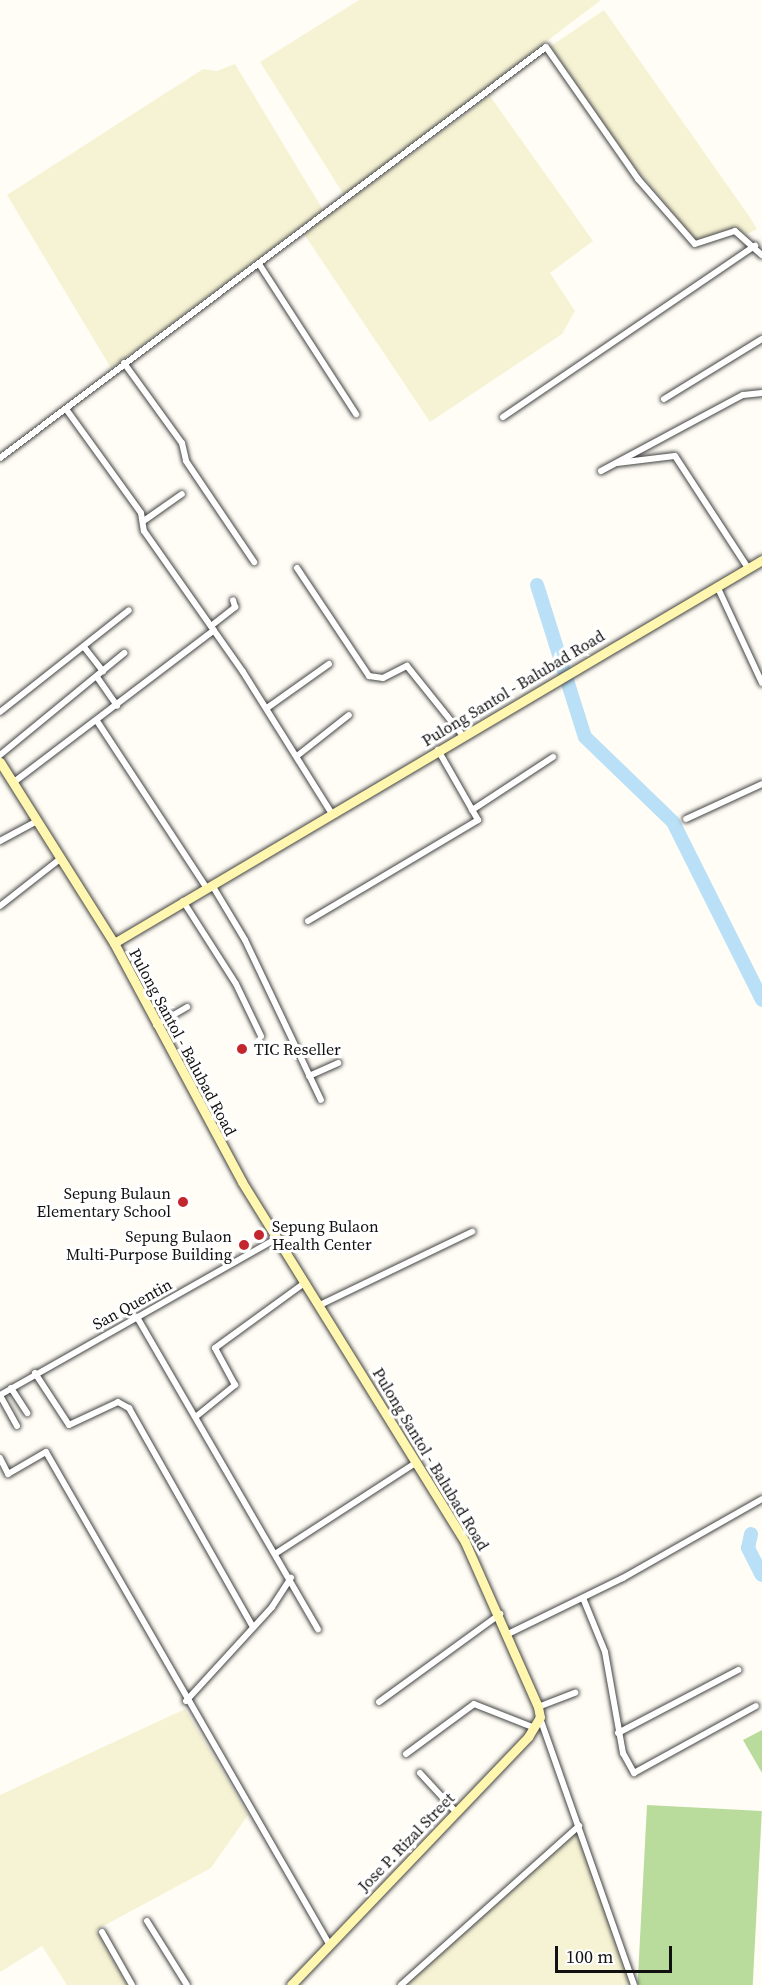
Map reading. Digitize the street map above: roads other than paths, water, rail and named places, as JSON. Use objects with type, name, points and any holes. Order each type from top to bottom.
[{"type":"street","points":[[0,458],[546,47],[638,179],[695,244],[735,231],[755,246],[762,255]]},
{"type":"street","points":[[503,417],[755,246]]},
{"type":"street","points":[[259,264],[356,414]]},
{"type":"street","points":[[664,399],[762,339]]},
{"type":"street","points":[[124,363],[182,444],[186,461],[254,562]]},
{"type":"street","points":[[601,471],[743,395],[762,393]]},
{"type":"street","points":[[66,409],[145,520],[144,531],[267,708],[332,814]]},
{"type":"street","points":[[616,463],[675,456],[748,568]]},
{"type":"street","points":[[145,520],[182,494]]},
{"type":"street","name":"Pulong Santol - Balubad Road","points":[[540,1717],[501,1614],[417,1462],[307,1282],[277,1238],[156,1026],[114,942],[463,736],[555,679],[762,560]]},
{"type":"street","points":[[297,568],[369,676],[384,678],[407,666],[463,736]]},
{"type":"street","points":[[717,586],[762,683]]},
{"type":"street","points":[[14,782],[117,706],[213,628],[235,607],[232,600]]},
{"type":"street","points":[[0,712],[129,610]]},
{"type":"street","points":[[84,647],[103,671]]},
{"type":"street","points":[[0,755],[124,653]]},
{"type":"street","points":[[267,708],[329,664]]},
{"type":"street","points":[[97,677],[117,706]]},
{"type":"street","points":[[297,756],[349,715]]},
{"type":"street","points":[[97,721],[245,940],[321,1100]]},
{"type":"street","points":[[308,921],[478,820],[438,750]]},
{"type":"street","points":[[472,810],[553,757]]},
{"type":"street","points":[[0,762],[114,942]]},
{"type":"street","points":[[686,819],[762,784]]},
{"type":"street","points":[[0,841],[38,821]]},
{"type":"street","points":[[0,906],[60,860]]},
{"type":"street","points":[[183,901],[261,1035]]},
{"type":"street","points":[[156,1026],[187,1007]]},
{"type":"street","points":[[309,1076],[338,1063]]},
{"type":"street","points":[[320,1305],[472,1232]]},
{"type":"street","name":"San Quentin","points":[[0,1395],[35,1373],[277,1238]]},
{"type":"street","points":[[198,1415],[235,1385],[215,1348],[307,1282]]},
{"type":"street","points":[[137,1317],[198,1415],[278,1552],[318,1629]]},
{"type":"street","points":[[35,1373],[69,1425],[125,1404],[253,1627]]},
{"type":"street","points":[[10,1388],[27,1413]]},
{"type":"street","points":[[0,1395],[17,1426]]},
{"type":"street","points":[[0,1458],[8,1474],[46,1452],[186,1701],[329,1944]]},
{"type":"street","points":[[278,1552],[417,1462]]},
{"type":"street","points":[[510,1633],[582,1598],[762,1499]]},
{"type":"street","points":[[186,1701],[289,1587],[291,1578]]},
{"type":"street","points":[[582,1598],[604,1652],[618,1733],[629,1770],[641,1772],[756,1706]]},
{"type":"street","points":[[379,1702],[501,1614]]},
{"type":"street","points":[[618,1733],[738,1670]]},
{"type":"street","points":[[538,1707],[575,1693]]},
{"type":"street","points":[[406,1754],[474,1704],[535,1728]]},
{"type":"street","points":[[540,1717],[634,1985]]},
{"type":"street","name":"Jose P. Rizal Street","points":[[292,1984],[535,1728],[540,1717]]},
{"type":"street","points":[[420,1773],[456,1812]]},
{"type":"street","points":[[401,1985],[579,1826]]},
{"type":"street","points":[[147,1922],[187,1985]]},
{"type":"street","points":[[102,1932],[132,1985]]},
{"type":"waterway","points":[[537,585],[585,737],[673,822],[762,1000]]},
{"type":"waterway","points":[[751,1534],[748,1548],[762,1575]]},
{"type":"place","name":"TIC Reseller","points":[[242,1049]]},
{"type":"place","name":"Sepung Bulaun Elementary School","points":[[183,1202]]},
{"type":"place","name":"Sepung Bulaon Health Center","points":[[259,1235]]},
{"type":"place","name":"Sepung Bulaon Multi-Purpose Building","points":[[244,1245]]}]
